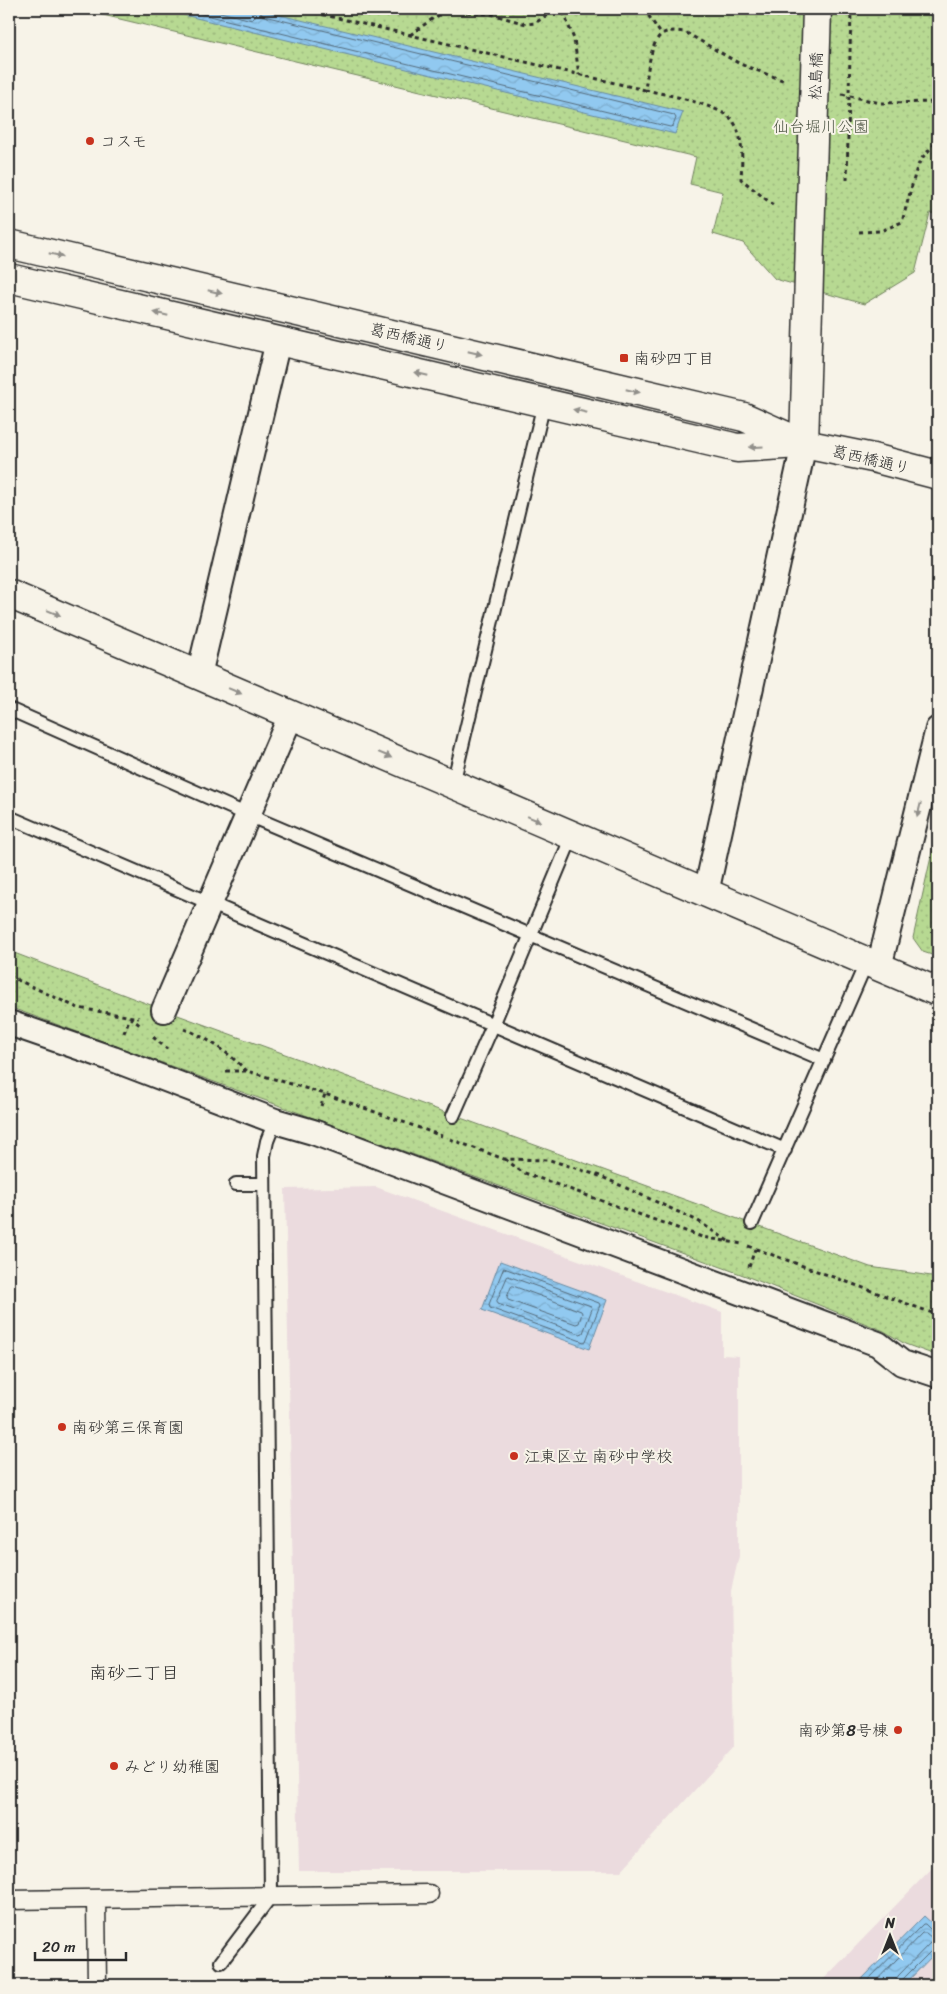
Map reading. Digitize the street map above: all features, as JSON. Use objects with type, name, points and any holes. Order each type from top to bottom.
[{"type":"main road","name":"松島橋","points":[[804,444],[817,9]]},
{"type":"main road","name":"葛西橋通り","points":[[9,244],[744,417],[804,444],[873,458],[938,475]]},
{"type":"main road","name":"葛西橋通り","points":[[9,278],[737,448],[804,444]]},
{"type":"main road","points":[[9,594],[938,992]]},
{"type":"street","points":[[198,675],[278,341]]},
{"type":"street","points":[[706,893],[804,444]]},
{"type":"street","points":[[162,1019],[291,715]]},
{"type":"street","points":[[873,964],[938,729]]},
{"type":"street","points":[[9,1023],[113,1059],[275,1121],[313,1132],[869,1340],[878,1344],[902,1363],[938,1375]]},
{"type":"street","points":[[9,1900],[429,1894]]},
{"type":"street","points":[[96,1899],[97,1985]]},
{"type":"lane","points":[[453,784],[544,403]]},
{"type":"lane","points":[[9,709],[248,815],[824,1060]]},
{"type":"lane","points":[[9,817],[785,1150]]},
{"type":"lane","points":[[453,1116],[494,1025],[572,836]]},
{"type":"lane","points":[[752,1223],[824,1060],[873,964]]},
{"type":"lane","points":[[221,1962],[271,1896],[264,1156],[267,1141],[275,1121]]},
{"type":"lane","points":[[236,1184],[264,1184]]},
{"type":"path","points":[[299,9],[645,90],[715,109],[726,115],[733,122],[739,137],[742,161],[741,179],[774,205]]},
{"type":"path","points":[[409,35],[435,17],[449,11],[491,14],[526,24],[536,23],[552,12],[563,12],[568,9]]},
{"type":"path","points":[[644,9],[661,34]]},
{"type":"path","points":[[847,180],[851,10]]},
{"type":"path","points":[[563,12],[574,39],[580,75]]},
{"type":"path","points":[[645,90],[656,39],[661,34],[674,31],[685,32],[740,64],[790,82]]},
{"type":"path","points":[[835,93],[880,103],[938,102]]},
{"type":"path","points":[[859,232],[881,231],[902,222],[917,167],[922,158],[938,140]]},
{"type":"path","points":[[9,976],[78,1008],[130,1017],[162,1019],[202,1035],[229,1054],[247,1072]]},
{"type":"path","points":[[130,1017],[143,1028]]},
{"type":"path","points":[[150,1034],[170,1051]]},
{"type":"path","points":[[221,1071],[247,1072],[325,1094],[504,1158],[550,1160],[600,1176],[698,1221],[728,1242]]},
{"type":"path","points":[[504,1158],[522,1172],[702,1237],[755,1249],[938,1315]]},
{"type":"path","points":[[746,1276],[755,1249]]},
{"type":"shaded area","name":"江東区立 南砂中学校","points":[[376,1187],[722,1312],[722,1355],[739,1356],[739,1556],[731,1591],[734,1747],[621,1871],[299,1871],[285,1189]]},
{"type":"shaded area","points":[[938,1862],[938,1985],[818,1985]]},
{"type":"green space","name":"仙台堀川公園","points":[[78,9],[914,9],[938,18],[938,215],[930,213],[915,273],[864,304],[775,279],[743,243],[713,234],[723,192],[690,184],[696,157]]},
{"type":"green space","points":[[938,825],[938,957],[923,952],[913,938]]},
{"type":"green space","points":[[9,951],[164,1010],[870,1267],[938,1277],[938,1356],[905,1344],[884,1331],[746,1276],[9,1007]]},
{"type":"water","points":[[159,9],[255,9],[683,112],[675,134]]},
{"type":"water","points":[[500,1261],[607,1300],[589,1349],[482,1310]]},
{"type":"water","points":[[924,1916],[938,1929],[938,1950],[904,1985],[856,1985]]},
{"type":"place","name":"コスモ","points":[[90,141]]},
{"type":"place","name":"南砂四丁目","points":[[624,358]]},
{"type":"place","name":"南砂第三保育園","points":[[62,1427]]},
{"type":"place","name":"江東区立 南砂中学校","points":[[514,1456]]},
{"type":"place","name":"南砂第8号棟","points":[[898,1730]]},
{"type":"place","name":"みどり幼稚園","points":[[114,1766]]},
{"type":"district","name":"南砂二丁目","points":[[134,1673]]}]
